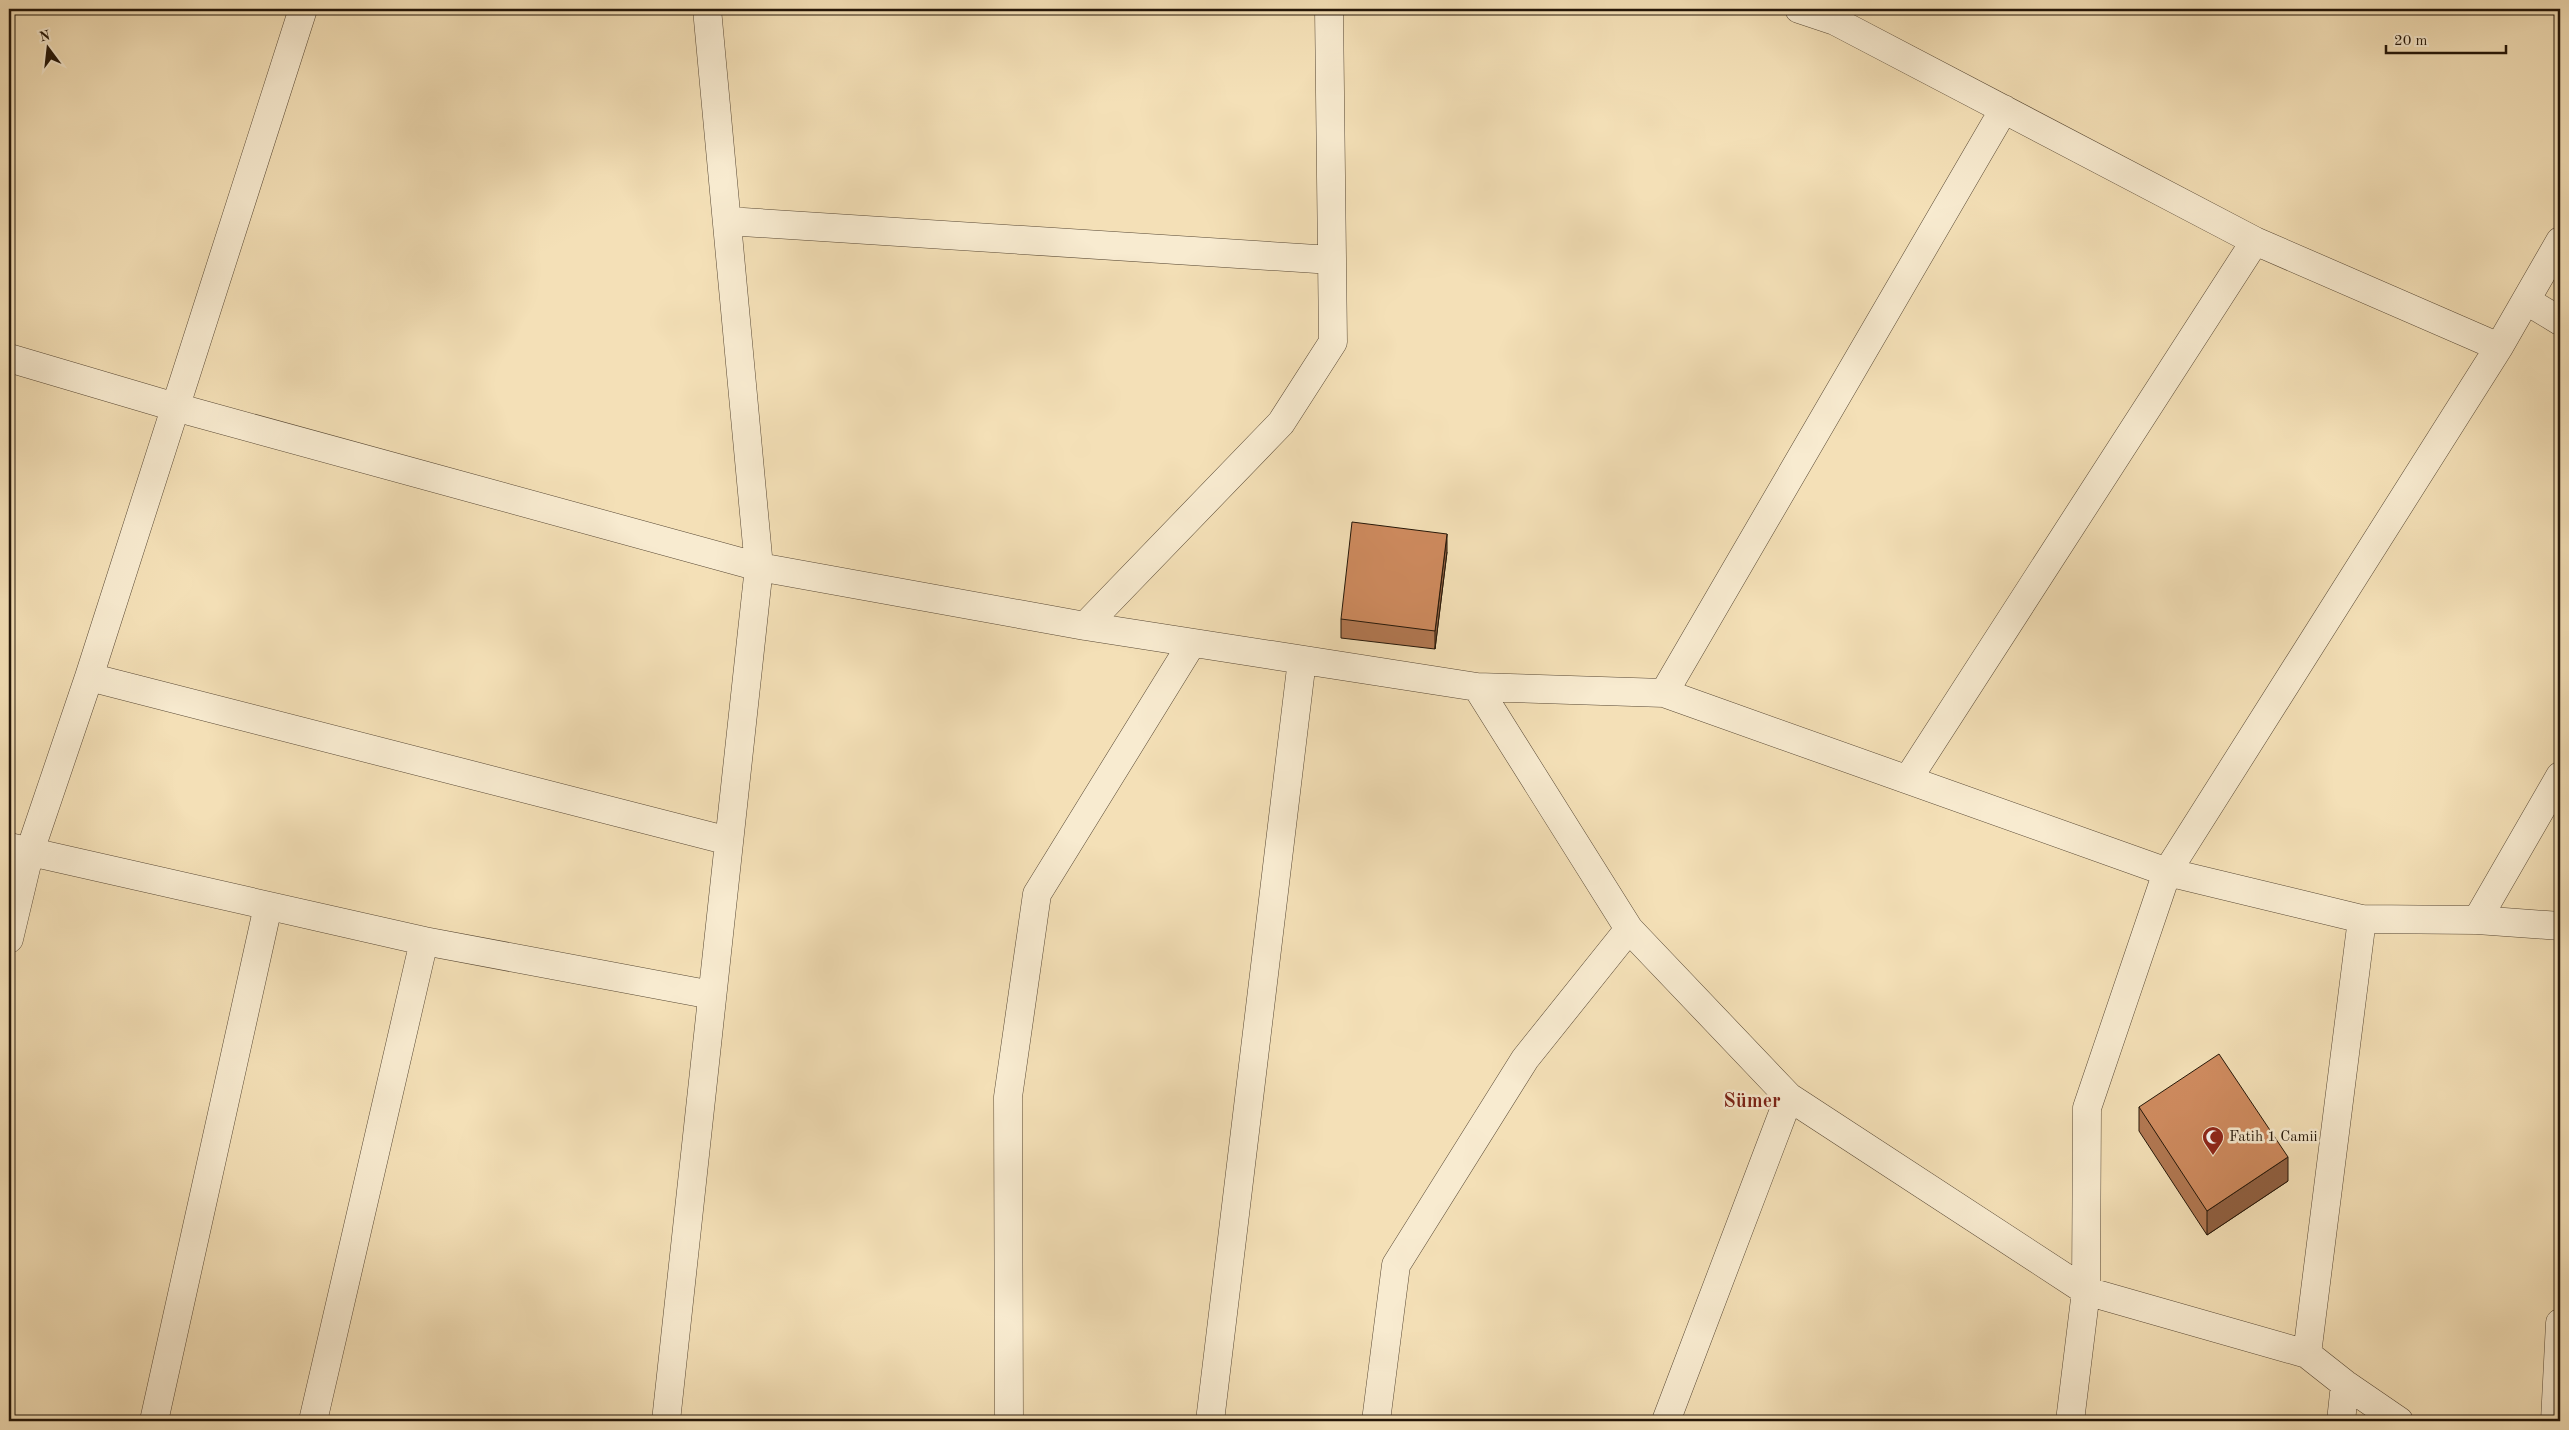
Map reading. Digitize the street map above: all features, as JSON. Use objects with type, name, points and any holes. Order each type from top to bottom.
[{"type":"street","points":[[9,939],[19,849],[89,677],[303,9]]},
{"type":"street","points":[[666,1421],[759,567],[707,9]]},
{"type":"street","points":[[1085,626],[1281,423],[1333,342],[1328,9]]},
{"type":"street","points":[[1800,9],[1838,15],[2004,109],[2255,241],[2499,347]]},
{"type":"street","points":[[1664,693],[2004,109]]},
{"type":"street","points":[[727,221],[1332,260]]},
{"type":"street","points":[[1908,779],[2255,241]]},
{"type":"street","points":[[2070,1421],[2086,1291],[2087,1108],[2167,872],[2528,301],[2560,241]]},
{"type":"street","points":[[2528,301],[2560,321]]},
{"type":"street","points":[[9,358],[175,407],[759,567],[1085,626],[1477,687],[1664,693],[2167,872],[2362,919],[2477,920],[2560,926]]},
{"type":"street","points":[[1009,1421],[1008,1097],[1037,894],[1192,643]]},
{"type":"street","points":[[1210,1421],[1302,660]]},
{"type":"street","points":[[89,677],[729,841]]},
{"type":"street","points":[[1477,687],[1629,929],[1789,1097],[2086,1291],[2307,1354],[2345,1384],[2399,1421]]},
{"type":"street","points":[[2477,920],[2560,776]]},
{"type":"street","points":[[19,849],[424,941],[712,995]]},
{"type":"street","points":[[154,1421],[268,906]]},
{"type":"street","points":[[2307,1354],[2362,919]]},
{"type":"street","points":[[1376,1421],[1396,1265],[1525,1059],[1629,929]]},
{"type":"street","points":[[313,1421],[424,941]]},
{"type":"street","points":[[1666,1421],[1789,1097]]},
{"type":"street","points":[[2555,1421],[2560,1323]]},
{"type":"street","points":[[2341,1421],[2345,1384]]},
{"type":"building","points":[[1352,522],[1447,534],[1435,631],[1341,619]]},
{"type":"building","name":"Fatih 1 Camii","points":[[2219,1054],[2288,1157],[2207,1211],[2139,1107]]},
{"type":"place","name":"Fatih 1 Camii","points":[[2213,1156]]},
{"type":"district","name":"Sümer","points":[[1752,1102]]}]
